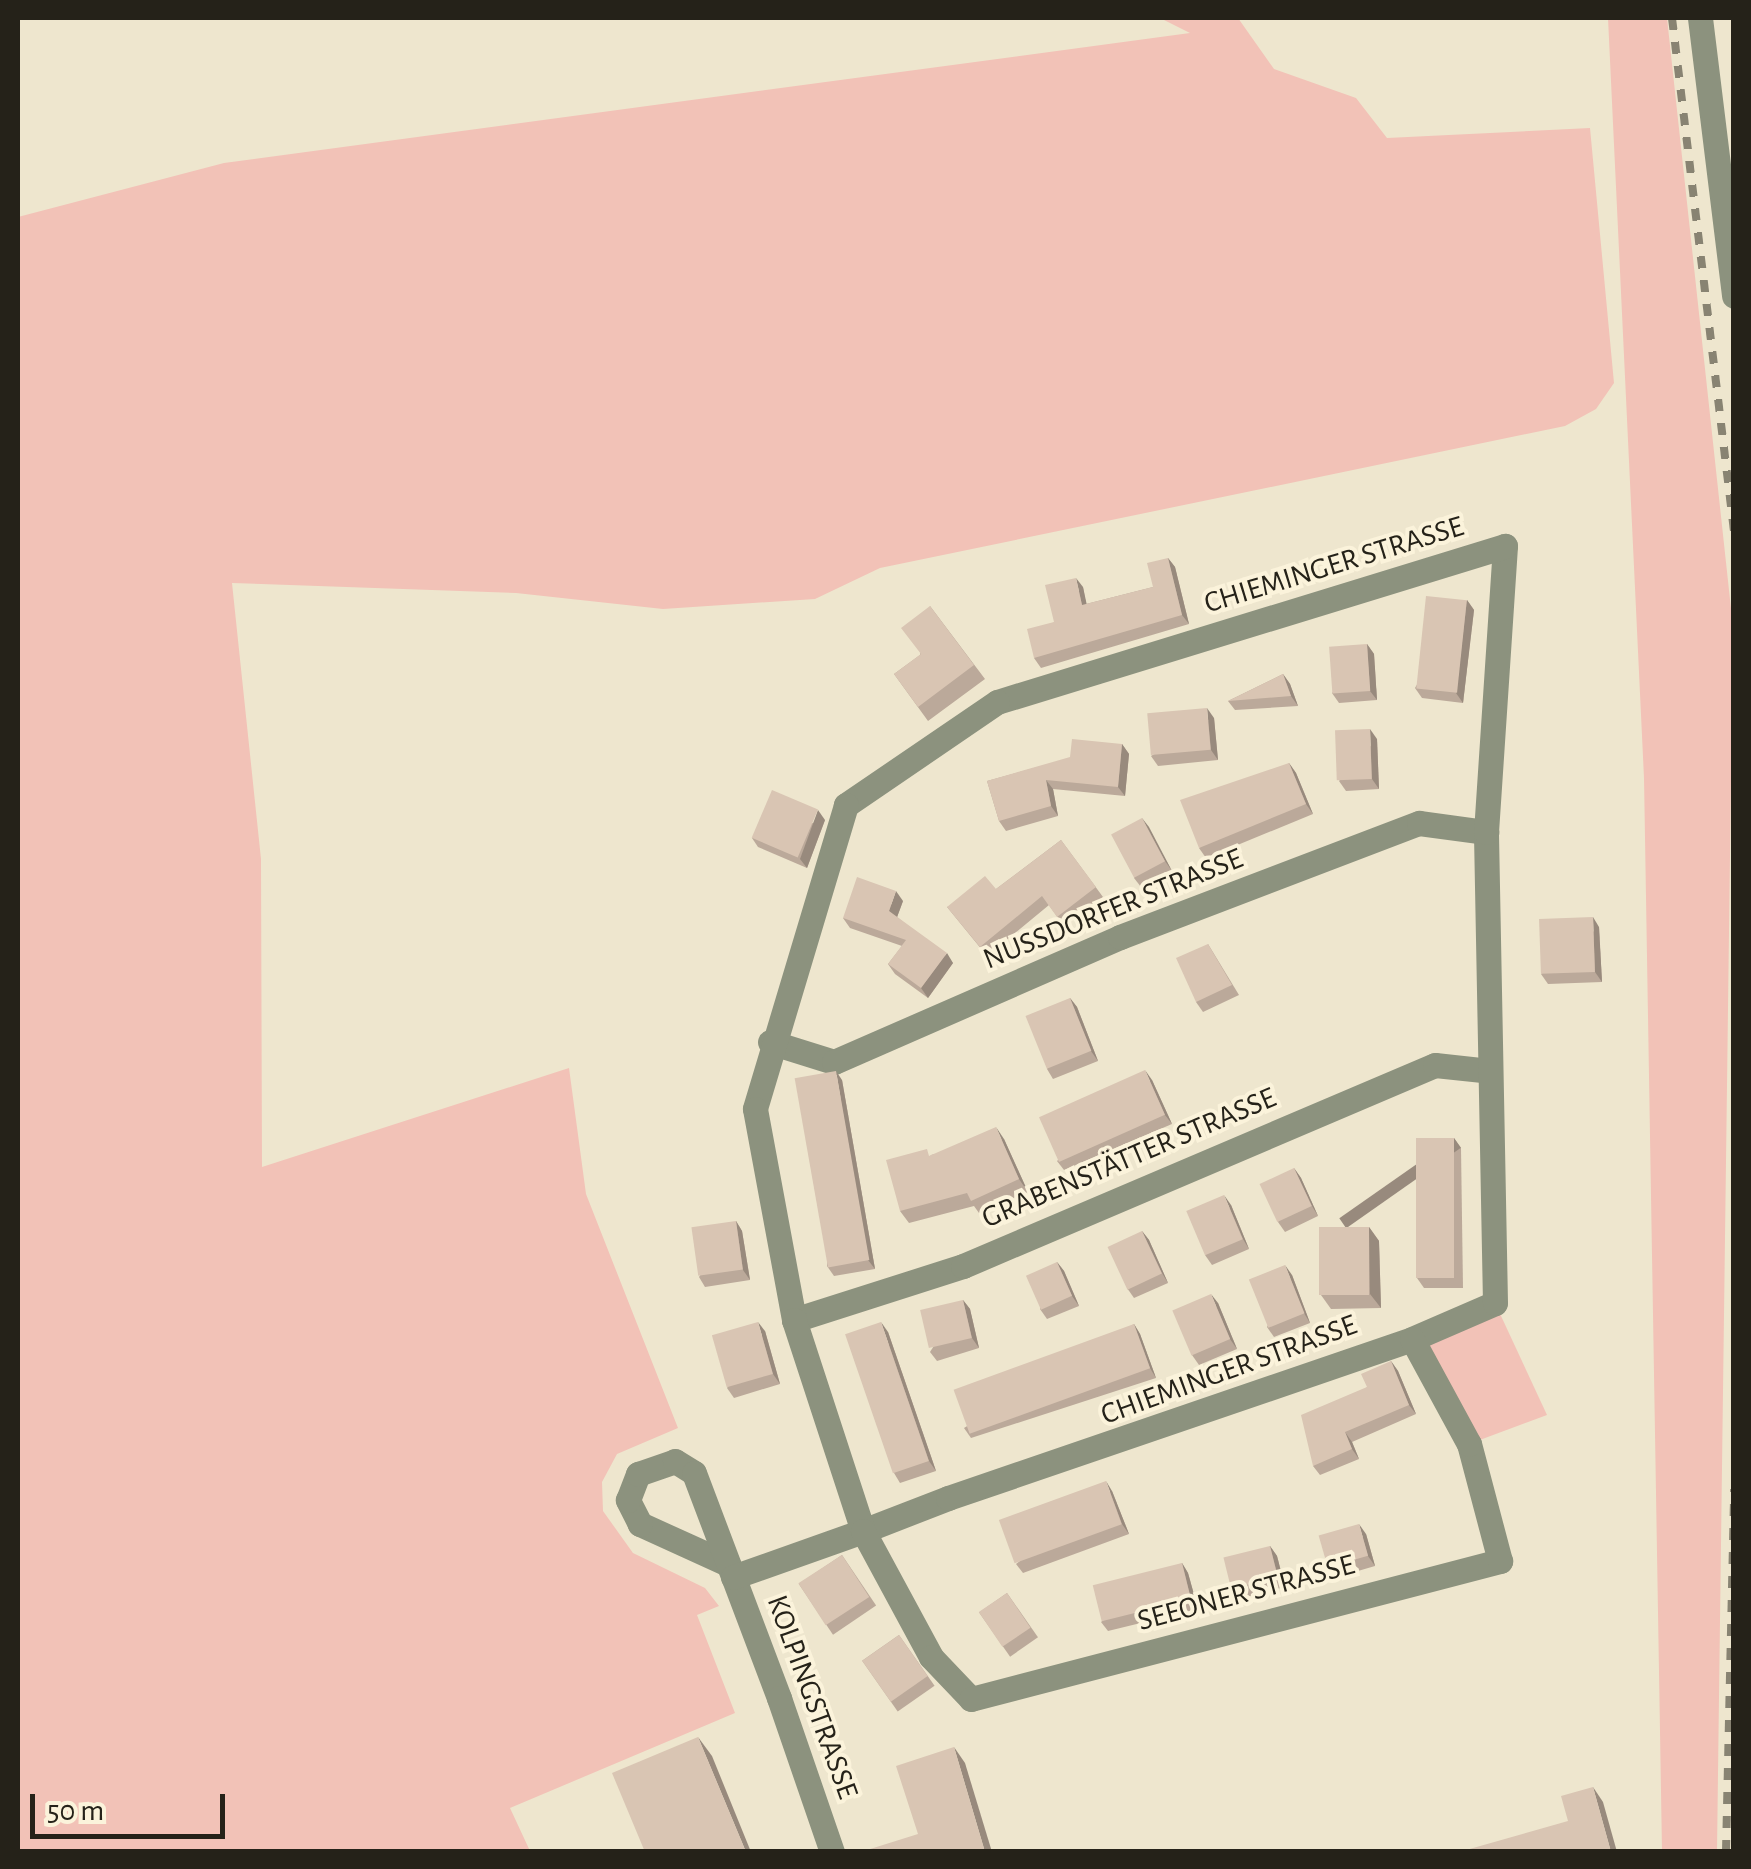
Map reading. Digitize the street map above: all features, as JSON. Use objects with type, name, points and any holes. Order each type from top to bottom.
[{"type":"street","points":[[1700,18],[1734,296]]},
{"type":"street","name":"CHIEMINGER STRASSE","points":[[731,1571],[863,1531],[1412,1339],[1495,1302],[1486,832],[1505,546],[997,702],[846,805],[770,1042],[756,1110],[794,1320],[863,1531]]},
{"type":"street","name":"NUSSDORFER STRASSE","points":[[770,1042],[834,1062],[1120,937],[1418,823],[1486,832]]},
{"type":"street","name":"GRABENSTÄTTER STRASSE","points":[[794,1320],[963,1266],[1435,1064],[1490,1070]]},
{"type":"street","name":"SEEONER STRASSE","points":[[863,1531],[931,1656],[971,1699],[1500,1561],[1469,1444],[1412,1339]]},
{"type":"street","name":"KOLPINGSTRASSE","points":[[731,1571],[640,1524],[628,1500],[638,1474],[686,1464],[731,1571],[832,1852]]},
{"type":"shaded area","points":[[1160,18],[1238,18],[1274,69],[1356,98],[1387,138],[1590,128],[1614,383],[1596,409],[1565,426],[880,568],[815,599],[663,609],[516,593],[232,583],[261,859],[262,1167],[569,1068],[586,1194],[678,1428],[617,1454],[602,1482],[603,1511],[633,1553],[705,1588],[719,1606],[697,1615],[735,1713],[510,1808],[530,1851],[18,1851],[18,217],[224,163],[1190,33]]},
{"type":"shaded area","points":[[1608,18],[1667,18],[1733,627],[1717,1851],[1662,1851],[1644,778]]},
{"type":"shaded area","points":[[1495,1303],[1547,1415],[1469,1444],[1412,1339]]},
{"type":"building","points":[[1168,558],[1182,615],[1034,658],[1027,629],[1054,622],[1045,585],[1076,578],[1082,605],[1153,587],[1147,563]]},
{"type":"building","points":[[1426,596],[1467,600],[1457,693],[1416,688]]},
{"type":"building","points":[[930,606],[974,665],[918,707],[894,674],[921,654],[901,628]]},
{"type":"building","points":[[1367,644],[1370,691],[1332,694],[1329,647]]},
{"type":"building","points":[[1283,674],[1291,696],[1228,701]]},
{"type":"building","points":[[1207,708],[1211,750],[1151,755],[1147,713]]},
{"type":"building","points":[[1370,729],[1372,779],[1337,780],[1335,730]]},
{"type":"building","points":[[1072,739],[1122,744],[1118,787],[1046,780],[1051,806],[999,821],[987,781],[1070,757]]},
{"type":"building","points":[[1289,763],[1306,804],[1199,848],[1180,800]]},
{"type":"building","points":[[772,790],[818,810],[798,857],[752,838]]},
{"type":"building","points":[[1142,818],[1165,861],[1134,878],[1111,834]]},
{"type":"building","points":[[1061,840],[1096,887],[1057,917],[1042,896],[980,947],[947,907],[985,876],[996,889]]},
{"type":"building","points":[[857,877],[896,891],[889,911],[947,953],[921,988],[888,964],[906,940],[843,918]]},
{"type":"building","points":[[1593,917],[1595,972],[1541,974],[1539,919]]},
{"type":"building","points":[[1208,944],[1232,985],[1196,1002],[1176,958]]},
{"type":"building","points":[[1070,998],[1091,1051],[1047,1069],[1025,1016]]},
{"type":"building","points":[[1145,1070],[1165,1115],[1059,1162],[1039,1117]]},
{"type":"building","points":[[836,1071],[869,1260],[828,1267],[795,1078]]},
{"type":"building","points":[[996,1127],[1019,1179],[971,1201],[967,1193],[900,1211],[886,1160],[927,1149],[929,1156]]},
{"type":"building","points":[[1416,1138],[1454,1138],[1454,1278],[1416,1278]]},
{"type":"building","points":[[1294,1168],[1312,1206],[1277,1222],[1260,1184]]},
{"type":"building","points":[[1224,1195],[1243,1239],[1205,1255],[1186,1211]]},
{"type":"building","points":[[736,1221],[743,1270],[698,1276],[691,1227]]},
{"type":"building","points":[[1319,1227],[1369,1227],[1369,1295],[1319,1295]]},
{"type":"building","points":[[1142,1231],[1162,1274],[1127,1290],[1108,1247]]},
{"type":"building","points":[[1057,1262],[1072,1296],[1041,1310],[1026,1276]]},
{"type":"building","points":[[1285,1265],[1304,1313],[1268,1328],[1249,1280]]},
{"type":"building","points":[[1211,1294],[1230,1339],[1191,1356],[1172,1310]]},
{"type":"building","points":[[963,1300],[972,1338],[929,1348],[920,1310]]},
{"type":"building","points":[[758,1322],[773,1374],[727,1387],[712,1335]]},
{"type":"building","points":[[881,1322],[929,1461],[893,1473],[845,1334]]},
{"type":"building","points":[[1134,1324],[1150,1368],[970,1434],[954,1390]]},
{"type":"building","points":[[1391,1361],[1409,1405],[1345,1432],[1352,1449],[1313,1466],[1301,1415],[1367,1387],[1361,1374]]},
{"type":"building","points":[[1106,1481],[1122,1524],[1015,1563],[999,1520]]},
{"type":"building","points":[[1359,1524],[1368,1556],[1328,1567],[1319,1536]]},
{"type":"building","points":[[1270,1546],[1278,1577],[1231,1589],[1223,1558]]},
{"type":"building","points":[[842,1555],[869,1597],[826,1625],[798,1583]]},
{"type":"building","points":[[1182,1563],[1191,1599],[1102,1621],[1093,1585]]},
{"type":"building","points":[[1007,1593],[1030,1628],[1002,1647],[979,1612]]},
{"type":"building","points":[[899,1635],[928,1676],[891,1702],[862,1661]]},
{"type":"building","points":[[698,1737],[746,1852],[645,1852],[612,1773]]},
{"type":"building","points":[[954,1747],[985,1852],[867,1852],[918,1834],[896,1766]]},
{"type":"building","points":[[1593,1787],[1611,1852],[1459,1852],[1568,1821],[1561,1796]]},
{"type":"railway","points":[[1672,18],[1734,531]]},
{"type":"railway","points":[[1726,1852],[1734,1489]]}]
